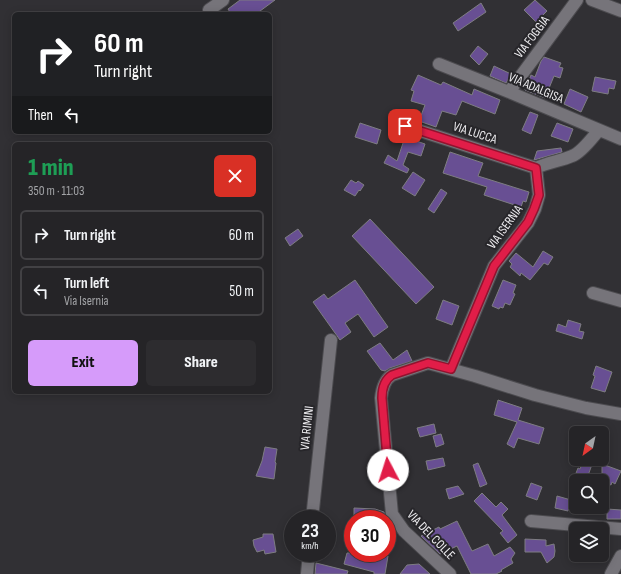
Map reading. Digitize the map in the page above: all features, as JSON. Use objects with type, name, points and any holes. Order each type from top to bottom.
[{"type":"street","points":[[209,10],[223,0]]},
{"type":"street","name":"VIA FOGGIA","points":[[509,92],[578,0]]},
{"type":"street","points":[[592,0],[621,11]]},
{"type":"street","name":"VIA ADALGISA","points":[[439,64],[621,139]]},
{"type":"street","name":"VIA LUCCA","points":[[405,126],[536,168]]},
{"type":"street","points":[[536,168],[574,156],[600,130]]},
{"type":"street","name":"VIA ISERNIA","points":[[451,369],[494,266],[528,222],[534,209],[539,195],[536,168]]},
{"type":"street","points":[[593,293],[621,301]]},
{"type":"street","name":"VIA RIMINI","points":[[313,510],[331,340]]},
{"type":"street","name":"VIA DEL COLLE","points":[[450,574],[404,531],[392,514],[382,389],[387,378],[392,375],[428,363],[451,369]]},
{"type":"street","points":[[451,369],[535,396],[586,408],[621,414]]},
{"type":"street","points":[[532,521],[621,529]]},
{"type":"street","points":[[612,574],[621,556]]},
{"type":"street","points":[[307,574],[308,562]]},
{"type":"building","points":[[240,0],[275,0],[259,12],[230,12],[228,9]]},
{"type":"building","points":[[535,0],[547,11],[536,22],[524,10]]},
{"type":"building","points":[[481,3],[486,12],[458,31],[453,23]]},
{"type":"building","points":[[478,46],[488,54],[479,65],[470,56]]},
{"type":"building","points":[[544,57],[561,63],[559,67],[563,68],[560,78],[554,76],[545,98],[525,90],[531,75],[535,77]]},
{"type":"building","points":[[494,66],[511,74],[506,83],[490,76]]},
{"type":"building","points":[[418,75],[441,85],[443,82],[472,95],[474,89],[500,100],[495,114],[462,101],[456,115],[442,111],[436,127],[419,121],[425,105],[411,101],[414,91],[411,90]]},
{"type":"building","points":[[595,77],[616,81],[614,89],[609,88],[608,94],[592,91]]},
{"type":"building","points":[[570,89],[588,97],[581,112],[564,104]]},
{"type":"building","points":[[530,112],[538,115],[531,134],[522,130]]},
{"type":"building","points":[[360,123],[381,130],[377,144],[355,137]]},
{"type":"building","points":[[557,123],[573,129],[568,142],[551,136]]},
{"type":"building","points":[[405,137],[425,144],[421,156],[408,152],[403,165],[409,169],[407,173],[384,163],[388,155],[397,161]]},
{"type":"building","points":[[561,148],[562,152],[534,160],[537,151]]},
{"type":"building","points":[[450,152],[483,163],[478,176],[529,192],[526,202],[523,201],[521,207],[484,195],[487,187],[443,173]]},
{"type":"building","points":[[413,172],[425,180],[415,196],[402,188]]},
{"type":"building","points":[[351,180],[356,183],[358,181],[364,185],[355,196],[344,190]]},
{"type":"building","points":[[441,189],[447,193],[434,213],[428,209]]},
{"type":"building","points":[[370,219],[434,287],[416,304],[352,236]]},
{"type":"building","points":[[298,229],[303,236],[290,246],[285,238]]},
{"type":"building","points":[[543,251],[553,257],[548,265],[544,263],[530,280],[521,273],[520,276],[510,267],[512,264],[509,261],[516,253],[533,267]]},
{"type":"building","points":[[355,280],[388,327],[374,337],[358,314],[345,323],[351,332],[340,340],[313,302],[324,294],[328,299]]},
{"type":"building","points":[[503,280],[516,285],[513,293],[515,294],[510,305],[505,303],[503,308],[500,307],[499,309],[492,306]]},
{"type":"building","points":[[443,300],[459,306],[452,325],[436,319]]},
{"type":"building","points":[[568,320],[581,324],[579,331],[584,332],[582,339],[556,331],[558,324],[566,327]]},
{"type":"building","points":[[380,343],[393,360],[407,350],[412,361],[385,371],[381,370],[367,351]]},
{"type":"building","points":[[596,366],[612,372],[605,392],[591,388],[595,376],[593,375]]},
{"type":"building","points":[[498,400],[522,408],[518,420],[544,428],[539,444],[518,438],[514,448],[507,444],[517,422],[494,415]]},
{"type":"building","points":[[434,424],[436,433],[420,437],[417,428]]},
{"type":"building","points":[[441,434],[444,444],[436,447],[433,436]]},
{"type":"building","points":[[265,447],[277,449],[274,479],[256,476],[262,461]]},
{"type":"building","points":[[443,458],[445,466],[428,470],[426,461]]},
{"type":"building","points":[[478,463],[487,484],[480,487],[473,465]]},
{"type":"building","points":[[581,466],[591,466],[589,474],[576,474],[578,468],[580,469]]},
{"type":"building","points":[[602,466],[607,466],[621,471],[615,484],[612,482],[611,485],[609,484],[609,474],[602,474]]},
{"type":"building","points":[[531,483],[542,487],[537,500],[526,496]]},
{"type":"building","points":[[458,486],[464,494],[449,499],[446,489]]},
{"type":"building","points":[[482,493],[496,507],[501,502],[508,509],[502,515],[517,535],[508,543],[500,533],[503,531],[474,501]]},
{"type":"building","points":[[557,496],[569,499],[568,511],[555,508]]},
{"type":"building","points":[[354,508],[378,510],[354,510]]},
{"type":"building","points":[[609,509],[621,510],[621,519],[607,519]]},
{"type":"building","points":[[457,521],[472,551],[488,544],[494,556],[510,547],[515,553],[511,559],[513,563],[496,574],[471,574],[457,546],[440,554],[421,536],[439,527],[440,529]]},
{"type":"building","points":[[263,534],[273,534],[276,552],[265,554],[264,550],[257,552],[253,540],[263,537]]},
{"type":"building","points":[[525,539],[546,540],[546,546],[554,544],[554,557],[547,563],[541,552],[525,552]]},
{"type":"building","points":[[345,562],[387,562],[385,574],[374,574],[374,572],[344,564]]},
{"type":"building","points":[[316,563],[348,571],[347,574],[315,574]]},
{"type":"building","points":[[419,564],[430,574],[400,574],[407,565]]},
{"type":"route","points":[[388,470],[382,398],[382,389],[387,378],[405,370],[428,363],[451,369],[494,266],[528,222],[539,195],[536,168],[405,126]]}]
